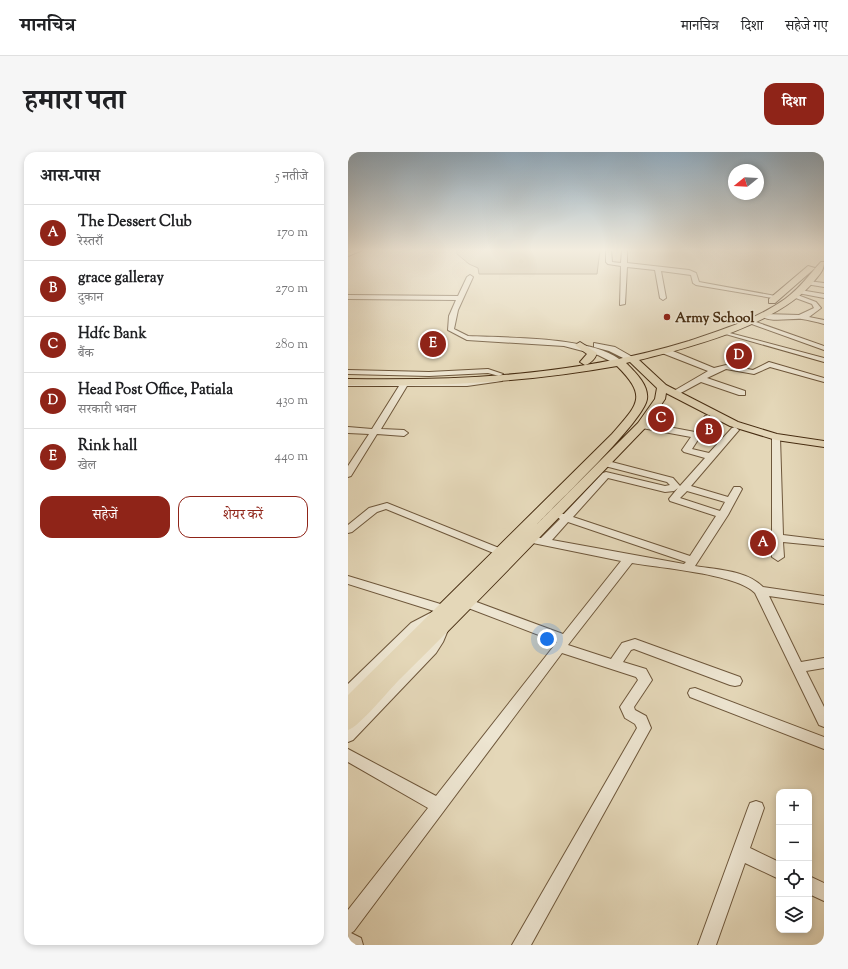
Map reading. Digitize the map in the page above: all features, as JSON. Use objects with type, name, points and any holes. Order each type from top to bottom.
[{"type":"main road","points":[[348,383],[433,382],[500,376],[589,364],[620,358],[730,323],[778,297],[789,287]]},
{"type":"main road","points":[[589,364],[609,356],[632,359],[666,351],[724,332],[764,316],[797,294],[804,287]]},
{"type":"main road","points":[[580,346],[592,353],[589,364]]},
{"type":"main road","points":[[348,723],[500,552],[616,436],[638,410],[642,390],[620,358]]},
{"type":"main road","points":[[632,359],[661,393],[680,405],[735,430],[824,450]]},
{"type":"main road","points":[[589,364],[620,372],[631,378],[642,390],[675,394],[734,424],[776,440],[824,444]]},
{"type":"main road","points":[[348,377],[398,378],[500,376]]},
{"type":"main road","points":[[348,706],[441,617],[467,602],[530,539],[561,516],[596,477],[604,463],[642,425],[661,393]]},
{"type":"street","points":[[466,287],[451,325],[451,330],[459,335],[474,338],[594,344],[620,358]]},
{"type":"street","points":[[622,287],[622,304]]},
{"type":"street","points":[[661,287],[663,298]]},
{"type":"street","points":[[704,287],[778,297]]},
{"type":"street","points":[[348,293],[365,298]]},
{"type":"street","points":[[797,294],[824,296]]},
{"type":"street","points":[[797,294],[814,303],[818,307],[810,315],[802,317]]},
{"type":"street","points":[[348,297],[461,298]]},
{"type":"street","points":[[764,316],[802,317],[824,322]]},
{"type":"street","points":[[751,322],[824,348]]},
{"type":"street","points":[[724,332],[824,360]]},
{"type":"street","points":[[565,343],[580,346],[609,356]]},
{"type":"street","points":[[666,351],[714,371]]},
{"type":"street","points":[[675,394],[722,366],[728,366],[751,372],[769,364],[824,380]]},
{"type":"street","points":[[348,372],[430,374],[488,371],[500,376]]},
{"type":"street","points":[[348,383],[404,385],[467,384],[500,376]]},
{"type":"street","points":[[700,379],[742,394]]},
{"type":"street","points":[[348,474],[404,385]]},
{"type":"street","points":[[708,418],[687,450],[712,457]]},
{"type":"street","points":[[642,425],[697,435]]},
{"type":"street","points":[[348,430],[404,433]]},
{"type":"street","points":[[674,499],[735,430]]},
{"type":"street","points":[[776,440],[778,557]]},
{"type":"street","points":[[596,477],[610,474],[664,489],[671,489],[676,485],[670,480],[604,463]]},
{"type":"street","points":[[596,477],[674,499],[723,515]]},
{"type":"street","points":[[685,487],[731,501]]},
{"type":"street","points":[[690,564],[723,515],[737,489]]},
{"type":"street","points":[[348,530],[373,510],[387,506],[500,552]]},
{"type":"street","points":[[546,542],[561,516],[690,564],[733,576],[753,584],[760,591],[799,666],[824,720]]},
{"type":"street","points":[[516,536],[629,559],[690,564]]},
{"type":"street","points":[[777,538],[824,543]]},
{"type":"street","points":[[348,925],[562,644],[629,559]]},
{"type":"street","points":[[348,580],[441,617]]},
{"type":"street","points":[[760,591],[824,600]]},
{"type":"street","points":[[467,602],[562,644],[614,665],[641,673],[645,680],[627,707],[630,714],[641,720],[644,728],[522,945]]},
{"type":"street","points":[[348,692],[415,626],[441,617]]},
{"type":"street","points":[[348,736],[437,642],[441,617]]},
{"type":"street","points":[[614,665],[627,646],[635,644],[735,681]]},
{"type":"street","points":[[799,666],[824,663]]},
{"type":"street","points":[[695,693],[824,743]]},
{"type":"street","points":[[348,755],[439,806]]},
{"type":"street","points":[[707,945],[756,808]]},
{"type":"street","points":[[740,852],[776,870]]},
{"type":"street","points":[[812,886],[824,892]]},
{"type":"street","points":[[348,941],[354,945]]},
{"type":"place","name":"Army School","points":[[667,317]]},
{"type":"place","name":"Rink hall","points":[[433,344]]},
{"type":"place","name":"Head Post Office, Patiala","points":[[739,356]]},
{"type":"place","name":"Hdfc Bank","points":[[661,419]]},
{"type":"place","name":"grace galleray","points":[[709,431]]},
{"type":"place","name":"The Dessert Club","points":[[763,543]]}]
